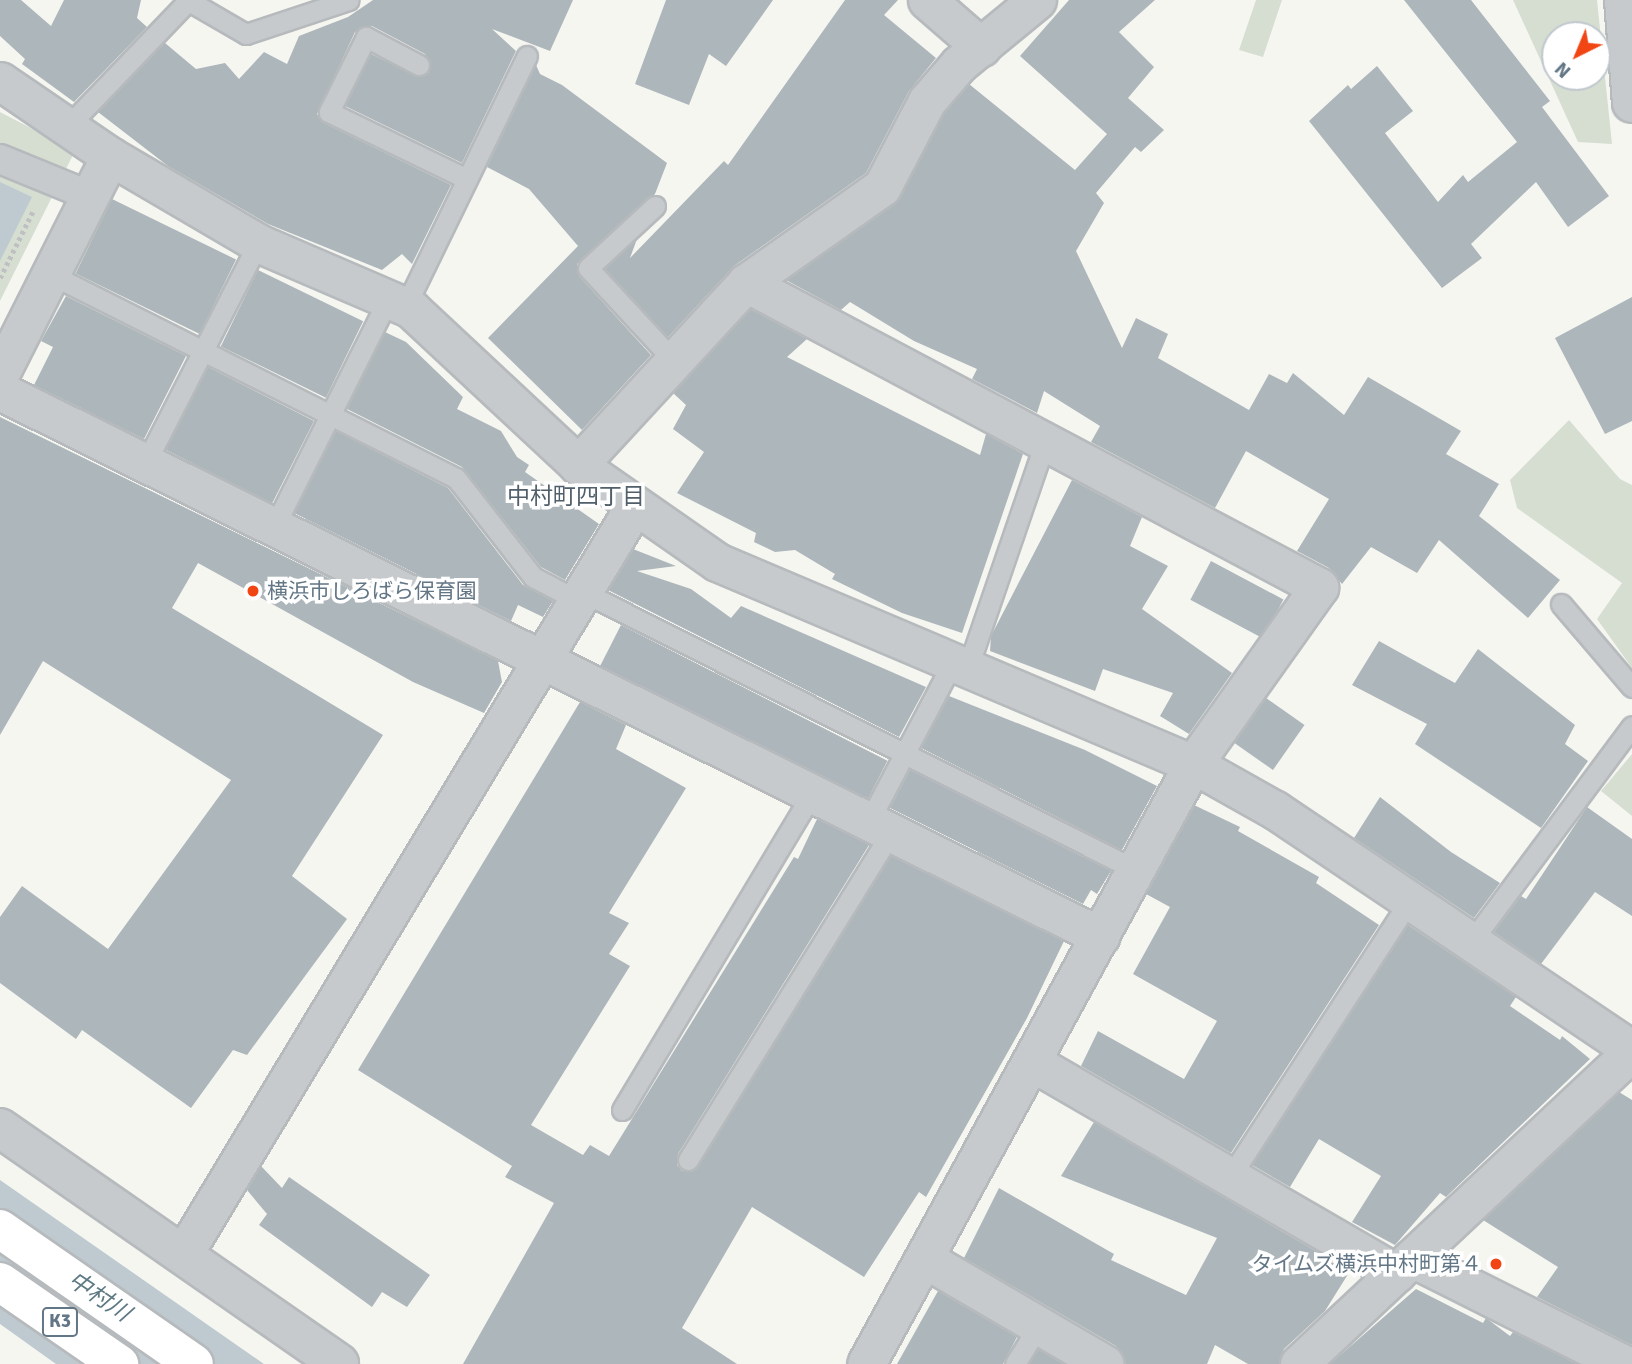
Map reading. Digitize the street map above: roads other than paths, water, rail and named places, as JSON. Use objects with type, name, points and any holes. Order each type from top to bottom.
[{"type":"highway","name":"K3","points":[[0,1229],[194,1364]]},
{"type":"highway","name":"K3","points":[[0,1282],[119,1364]]},
{"type":"street","points":[[927,0],[981,47]]},
{"type":"street","points":[[578,465],[746,283],[882,187],[928,101],[981,47],[1037,0]]},
{"type":"street","points":[[1624,0],[1632,103]]},
{"type":"street","points":[[0,81],[110,156],[258,243],[397,303],[578,465],[634,508],[717,562],[1193,764],[1275,810],[1632,1051],[1299,1364]]},
{"type":"street","points":[[0,374],[110,156]]},
{"type":"street","points":[[0,159],[90,196]]},
{"type":"street","points":[[746,283],[1319,587],[1193,764],[866,1364]]},
{"type":"street","points":[[0,391],[540,662],[1100,936]]},
{"type":"street","points":[[184,1253],[634,508]]},
{"type":"street","points":[[1032,1062],[1230,1177],[1404,1266],[1624,1364]]},
{"type":"street","points":[[0,1128],[184,1253],[339,1364]]},
{"type":"street","points":[[925,1259],[1105,1364]]},
{"type":"lane","points":[[67,127],[189,0],[246,34],[349,0]]},
{"type":"lane","points":[[419,65],[366,37],[329,112],[467,179]]},
{"type":"lane","points":[[273,528],[331,414],[467,179],[527,56]]},
{"type":"lane","points":[[655,206],[588,268],[674,361]]},
{"type":"lane","points":[[145,464],[258,243]]},
{"type":"lane","points":[[52,275],[456,478],[533,577],[580,596],[906,752],[1136,870]]},
{"type":"lane","points":[[688,1160],[879,828],[906,752],[960,667],[1045,442]]},
{"type":"lane","points":[[1561,604],[1632,687]]},
{"type":"lane","points":[[1471,942],[1632,726]]},
{"type":"lane","points":[[622,1110],[811,795]]},
{"type":"lane","points":[[1230,1177],[1409,901]]},
{"type":"lane","points":[[1015,1364],[1038,1325]]},
{"type":"water","points":[[0,182],[32,197],[0,261]]},
{"type":"water","name":"中村川","points":[[0,1180],[264,1364],[56,1364],[0,1324]]},
{"type":"place","name":"横浜市しろばら保育園","points":[[253,591]]},
{"type":"place","name":"タイムズ横浜中村町第４","points":[[1496,1264]]},
{"type":"district","name":"中村町四丁目","points":[[576,497]]}]
